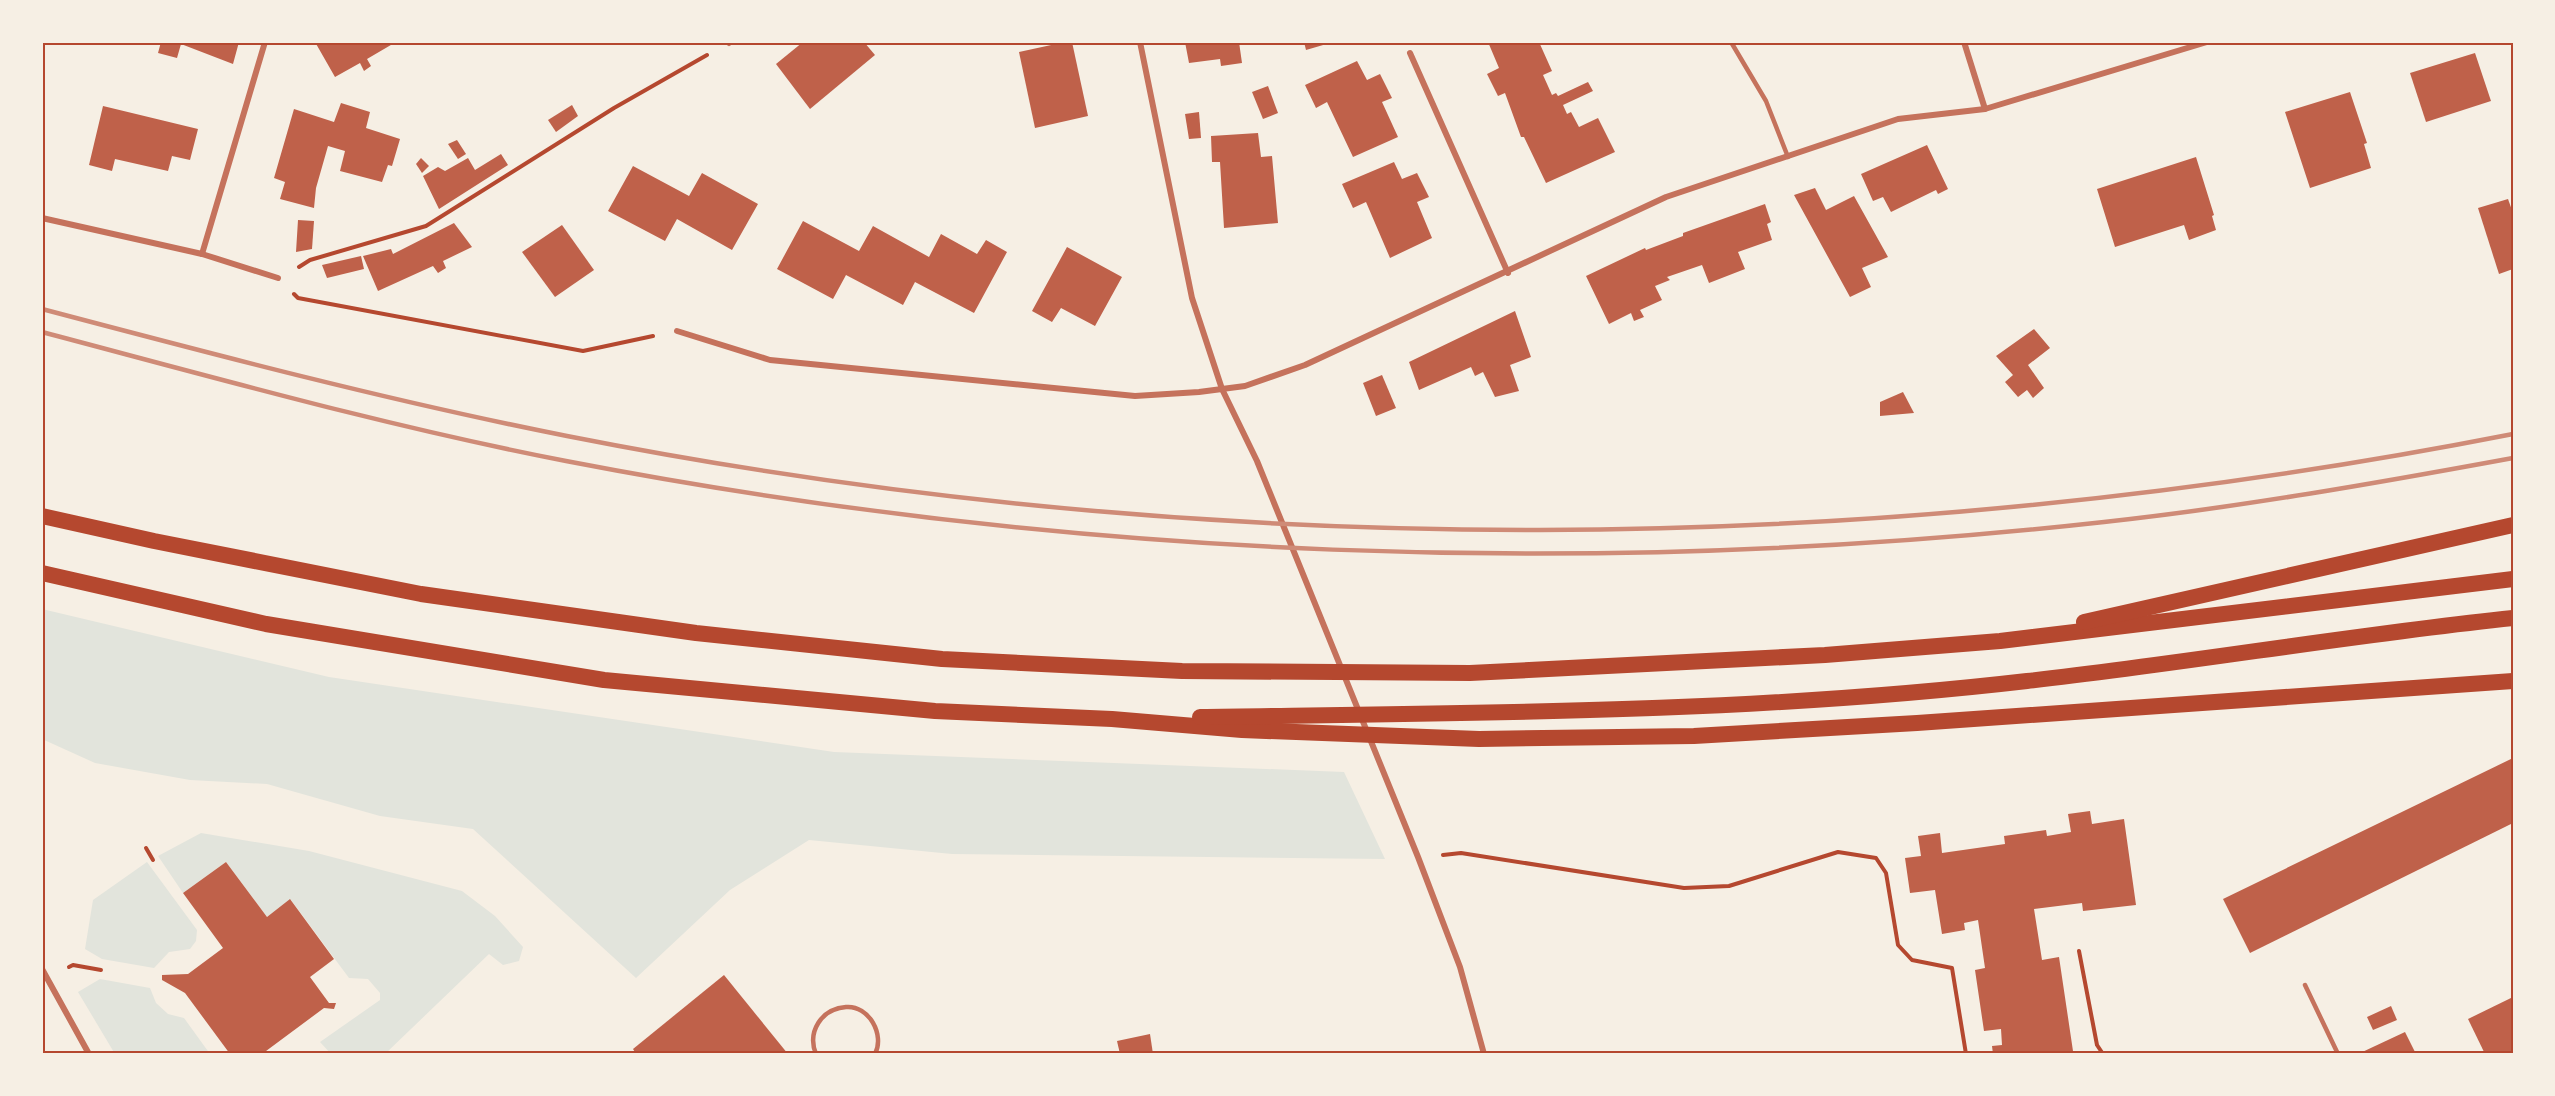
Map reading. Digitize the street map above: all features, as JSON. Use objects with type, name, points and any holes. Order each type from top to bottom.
[{"type":"highway","points":[[42,516],[154,541],[421,594],[696,633],[942,659],[1182,671],[1470,673],[1825,655],[2000,641],[2513,579]]},
{"type":"highway","points":[[2000,641],[2507,526]]},
{"type":"highway","points":[[42,573],[266,624],[604,680],[935,711],[1112,718],[1242,730],[1479,739],[1694,736],[1929,723],[2513,681]]},
{"type":"highway","points":[[1112,718],[1666,709],[1833,698],[2026,681],[2392,630],[2513,618]]},
{"type":"street","points":[[202,254],[265,42]]},
{"type":"street","points":[[1140,42],[1192,298],[1222,388],[1257,461],[1394,803],[1418,857],[1460,967],[1484,1054]]},
{"type":"street","points":[[1964,42],[1984,109]]},
{"type":"street","points":[[677,331],[770,360],[1135,396],[1245,386],[1305,365],[1666,198],[1898,119],[1984,109],[2207,42]]},
{"type":"street","points":[[1410,53],[1508,273]]},
{"type":"street","points":[[42,218],[202,254],[278,278]]},
{"type":"street","points":[[42,969],[45,980],[89,1054]]},
{"type":"lane","points":[[1731,42],[1766,101],[1788,157]]},
{"type":"lane","points":[[2305,985],[2338,1054]]},
{"type":"lane","points":[[816,1054],[812,1044],[815,1025],[829,1011],[848,1006],[866,1013],[877,1028],[879,1047],[875,1054]]},
{"type":"path","points":[[677,331],[583,351],[298,298],[278,278],[310,260],[426,226],[614,108],[729,42]]},
{"type":"path","points":[[146,848],[153,860]]},
{"type":"path","points":[[1418,857],[1461,853],[1684,888],[1729,886],[1838,852],[1876,858],[1886,873],[1898,945],[1912,960],[1952,968],[1966,1054]]},
{"type":"path","points":[[2079,951],[2097,1045],[2103,1054]]},
{"type":"shaded area","points":[[42,609],[329,677],[834,752],[1344,772],[1385,859],[952,854],[809,840],[730,890],[636,978],[473,829],[380,816],[267,784],[190,780],[95,763],[42,739]]},
{"type":"shaded area","points":[[201,833],[309,851],[462,891],[495,916],[523,947],[519,961],[503,965],[489,954],[385,1054],[331,1054],[320,1042],[380,1000],[380,993],[368,979],[349,978],[291,900],[267,917],[226,862],[183,893],[158,856]]},
{"type":"shaded area","points":[[147,862],[197,930],[196,941],[190,949],[169,952],[154,968],[102,959],[85,949],[93,900]]},
{"type":"shaded area","points":[[100,979],[150,988],[156,1003],[168,1014],[184,1018],[210,1054],[115,1054],[78,992]]},
{"type":"building","points":[[161,42],[239,42],[233,64],[181,44],[177,58],[158,53]]},
{"type":"building","points":[[315,42],[396,42],[367,59],[371,66],[364,71],[360,63],[335,77]]},
{"type":"building","points":[[803,42],[864,42],[875,55],[810,109],[776,64]]},
{"type":"building","points":[[1072,42],[1088,116],[1035,128],[1019,52]]},
{"type":"building","points":[[1185,42],[1239,42],[1242,63],[1221,66],[1220,59],[1189,63]]},
{"type":"building","points":[[1304,42],[1330,42],[1330,43],[1306,50]]},
{"type":"building","points":[[1488,42],[1539,42],[1552,71],[1543,75],[1552,95],[1556,93],[1558,96],[1588,82],[1593,91],[1563,105],[1567,114],[1571,112],[1579,127],[1598,118],[1615,152],[1546,183],[1524,137],[1521,137],[1505,93],[1498,96],[1487,74],[1499,68]]},
{"type":"building","points":[[2475,53],[2491,101],[2426,122],[2410,73]]},
{"type":"building","points":[[1357,61],[1367,80],[1380,74],[1392,98],[1382,102],[1398,137],[1353,157],[1327,102],[1316,108],[1305,85]]},
{"type":"building","points":[[1268,86],[1278,113],[1263,119],[1252,92]]},
{"type":"building","points":[[2350,92],[2367,143],[2364,144],[2371,168],[2310,188],[2285,112]]},
{"type":"building","points":[[341,103],[370,112],[366,128],[400,139],[392,166],[388,165],[382,182],[340,171],[345,151],[328,146],[316,188],[314,208],[280,199],[285,182],[274,178],[294,109],[334,122]]},
{"type":"building","points":[[572,105],[578,116],[556,132],[548,120]]},
{"type":"building","points":[[103,106],[198,129],[190,160],[172,156],[168,171],[115,159],[112,171],[89,165]]},
{"type":"building","points":[[1199,112],[1201,138],[1189,139],[1185,114]]},
{"type":"building","points":[[1258,133],[1261,157],[1272,156],[1278,223],[1224,228],[1220,162],[1212,162],[1211,136]]},
{"type":"building","points":[[457,140],[466,154],[458,159],[448,144]]},
{"type":"building","points":[[1927,145],[1948,189],[1938,194],[1936,190],[1891,212],[1883,197],[1873,201],[1861,174]]},
{"type":"building","points":[[501,154],[508,165],[439,209],[423,176],[438,167],[445,171],[468,158],[475,170]]},
{"type":"building","points":[[2196,157],[2214,215],[2212,216],[2216,230],[2189,240],[2184,225],[2115,247],[2097,189]]},
{"type":"building","points":[[421,158],[429,166],[422,173],[416,164]]},
{"type":"building","points":[[1394,162],[1402,179],[1417,173],[1429,197],[1417,202],[1432,238],[1390,258],[1366,202],[1353,208],[1342,184]]},
{"type":"building","points":[[633,166],[689,196],[702,173],[758,204],[732,250],[677,219],[665,241],[608,211]]},
{"type":"building","points":[[1815,188],[1826,210],[1854,196],[1888,257],[1862,268],[1871,287],[1850,297],[1794,195]]},
{"type":"building","points":[[2508,199],[2513,213],[2513,269],[2499,274],[2478,208]]},
{"type":"building","points":[[1765,204],[1771,222],[1767,224],[1772,240],[1738,252],[1745,269],[1709,283],[1702,265],[1667,277],[1670,280],[1655,286],[1662,300],[1640,310],[1644,317],[1634,321],[1631,313],[1609,324],[1586,276],[1645,248],[1646,250],[1683,236],[1683,233]]},
{"type":"building","points":[[298,220],[314,221],[312,249],[296,252]]},
{"type":"building","points":[[803,221],[859,251],[873,226],[929,257],[941,234],[977,254],[986,240],[1007,252],[974,313],[915,282],[903,305],[846,275],[833,299],[777,269]]},
{"type":"building","points":[[454,223],[472,247],[443,261],[446,268],[438,273],[433,266],[378,291],[363,256],[391,249],[393,254]]},
{"type":"building","points":[[562,225],[594,270],[555,297],[522,252]]},
{"type":"building","points":[[1067,247],[1122,277],[1095,326],[1061,308],[1052,322],[1032,311]]},
{"type":"building","points":[[361,256],[364,269],[327,278],[322,265]]},
{"type":"building","points":[[1515,311],[1531,357],[1510,365],[1519,391],[1495,397],[1483,372],[1475,376],[1471,367],[1419,390],[1409,362]]},
{"type":"building","points":[[2034,329],[2050,348],[2028,365],[2044,388],[2033,398],[2027,390],[2018,397],[2005,382],[2013,375],[1996,356]]},
{"type":"building","points":[[1382,375],[1396,408],[1376,416],[1363,383]]},
{"type":"building","points":[[1903,392],[1914,413],[1880,416],[1880,402]]},
{"type":"building","points":[[2513,758],[2513,823],[2250,953],[2223,899]]},
{"type":"building","points":[[2090,811],[2092,824],[2124,819],[2136,905],[2083,911],[2082,903],[2034,909],[2042,960],[2059,957],[2073,1051],[2067,1052],[2068,1054],[1993,1054],[1992,1046],[2002,1045],[2001,1029],[1984,1031],[1975,970],[1985,968],[1978,920],[1964,923],[1965,930],[1942,934],[1935,890],[1910,893],[1905,858],[1921,856],[1918,836],[1940,833],[1942,853],[2005,844],[2004,836],[2046,830],[2047,836],[2071,832],[2068,814]]},
{"type":"building","points":[[226,862],[267,917],[290,899],[334,959],[310,977],[329,1003],[336,1003],[334,1009],[324,1008],[262,1054],[230,1054],[185,993],[162,980],[162,975],[188,974],[223,948],[183,893]]},
{"type":"building","points":[[724,975],[788,1054],[636,1054],[633,1049]]},
{"type":"building","points":[[2513,997],[2513,1054],[2485,1054],[2468,1019]]},
{"type":"building","points":[[2391,1006],[2397,1020],[2373,1030],[2367,1017]]},
{"type":"building","points":[[2405,1032],[2416,1054],[2358,1054]]},
{"type":"building","points":[[1150,1034],[1153,1054],[1120,1054],[1117,1041]]},
{"type":"railway","points":[[42,309],[303,377],[435,408],[567,436],[809,478],[1052,507],[1296,524],[1540,530],[1784,523],[2028,505],[2271,475],[2513,434]]},
{"type":"railway","points":[[42,332],[303,401],[500,448],[757,494],[948,520],[1140,538],[1333,550],[1526,554],[1719,550],[1911,540],[2104,522],[2207,509],[2513,458]]}]
